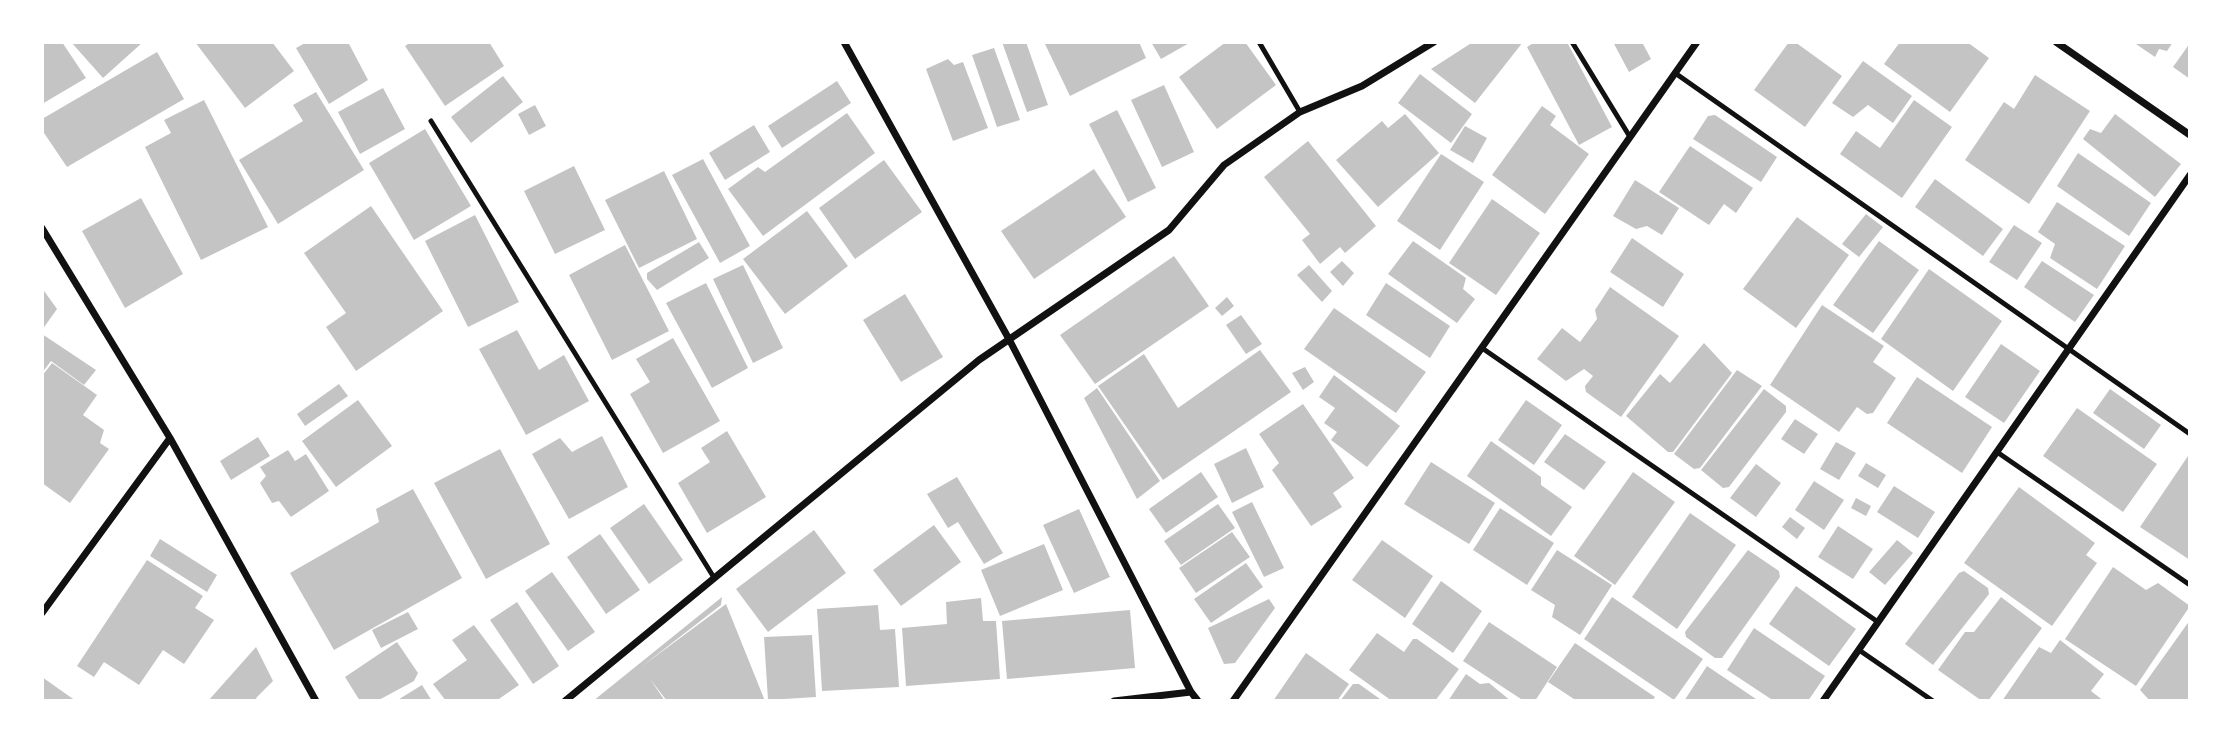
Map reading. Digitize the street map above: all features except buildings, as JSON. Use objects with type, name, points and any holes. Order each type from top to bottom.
[{"type":"street","points":[[844,42],[1010,341],[1198,701]]},
{"type":"street","points":[[565,701],[713,576],[979,360],[1169,230],[1224,165],[1300,112],[1362,86],[1434,42]]},
{"type":"street","points":[[1233,701],[1697,42]]},
{"type":"street","points":[[2056,42],[2190,135]]},
{"type":"street","points":[[1823,701],[2190,175]]},
{"type":"street","points":[[42,228],[170,438],[316,701]]},
{"type":"street","points":[[42,612],[170,438]]},
{"type":"street","points":[[1114,701],[1191,692]]},
{"type":"lane","points":[[1259,42],[1300,112]]},
{"type":"lane","points":[[1572,42],[1630,137]]},
{"type":"lane","points":[[1675,73],[2190,434]]},
{"type":"lane","points":[[432,121],[713,576]]},
{"type":"lane","points":[[1482,348],[1878,622]]},
{"type":"lane","points":[[1997,452],[2190,585]]},
{"type":"lane","points":[[1859,650],[1933,701]]}]
